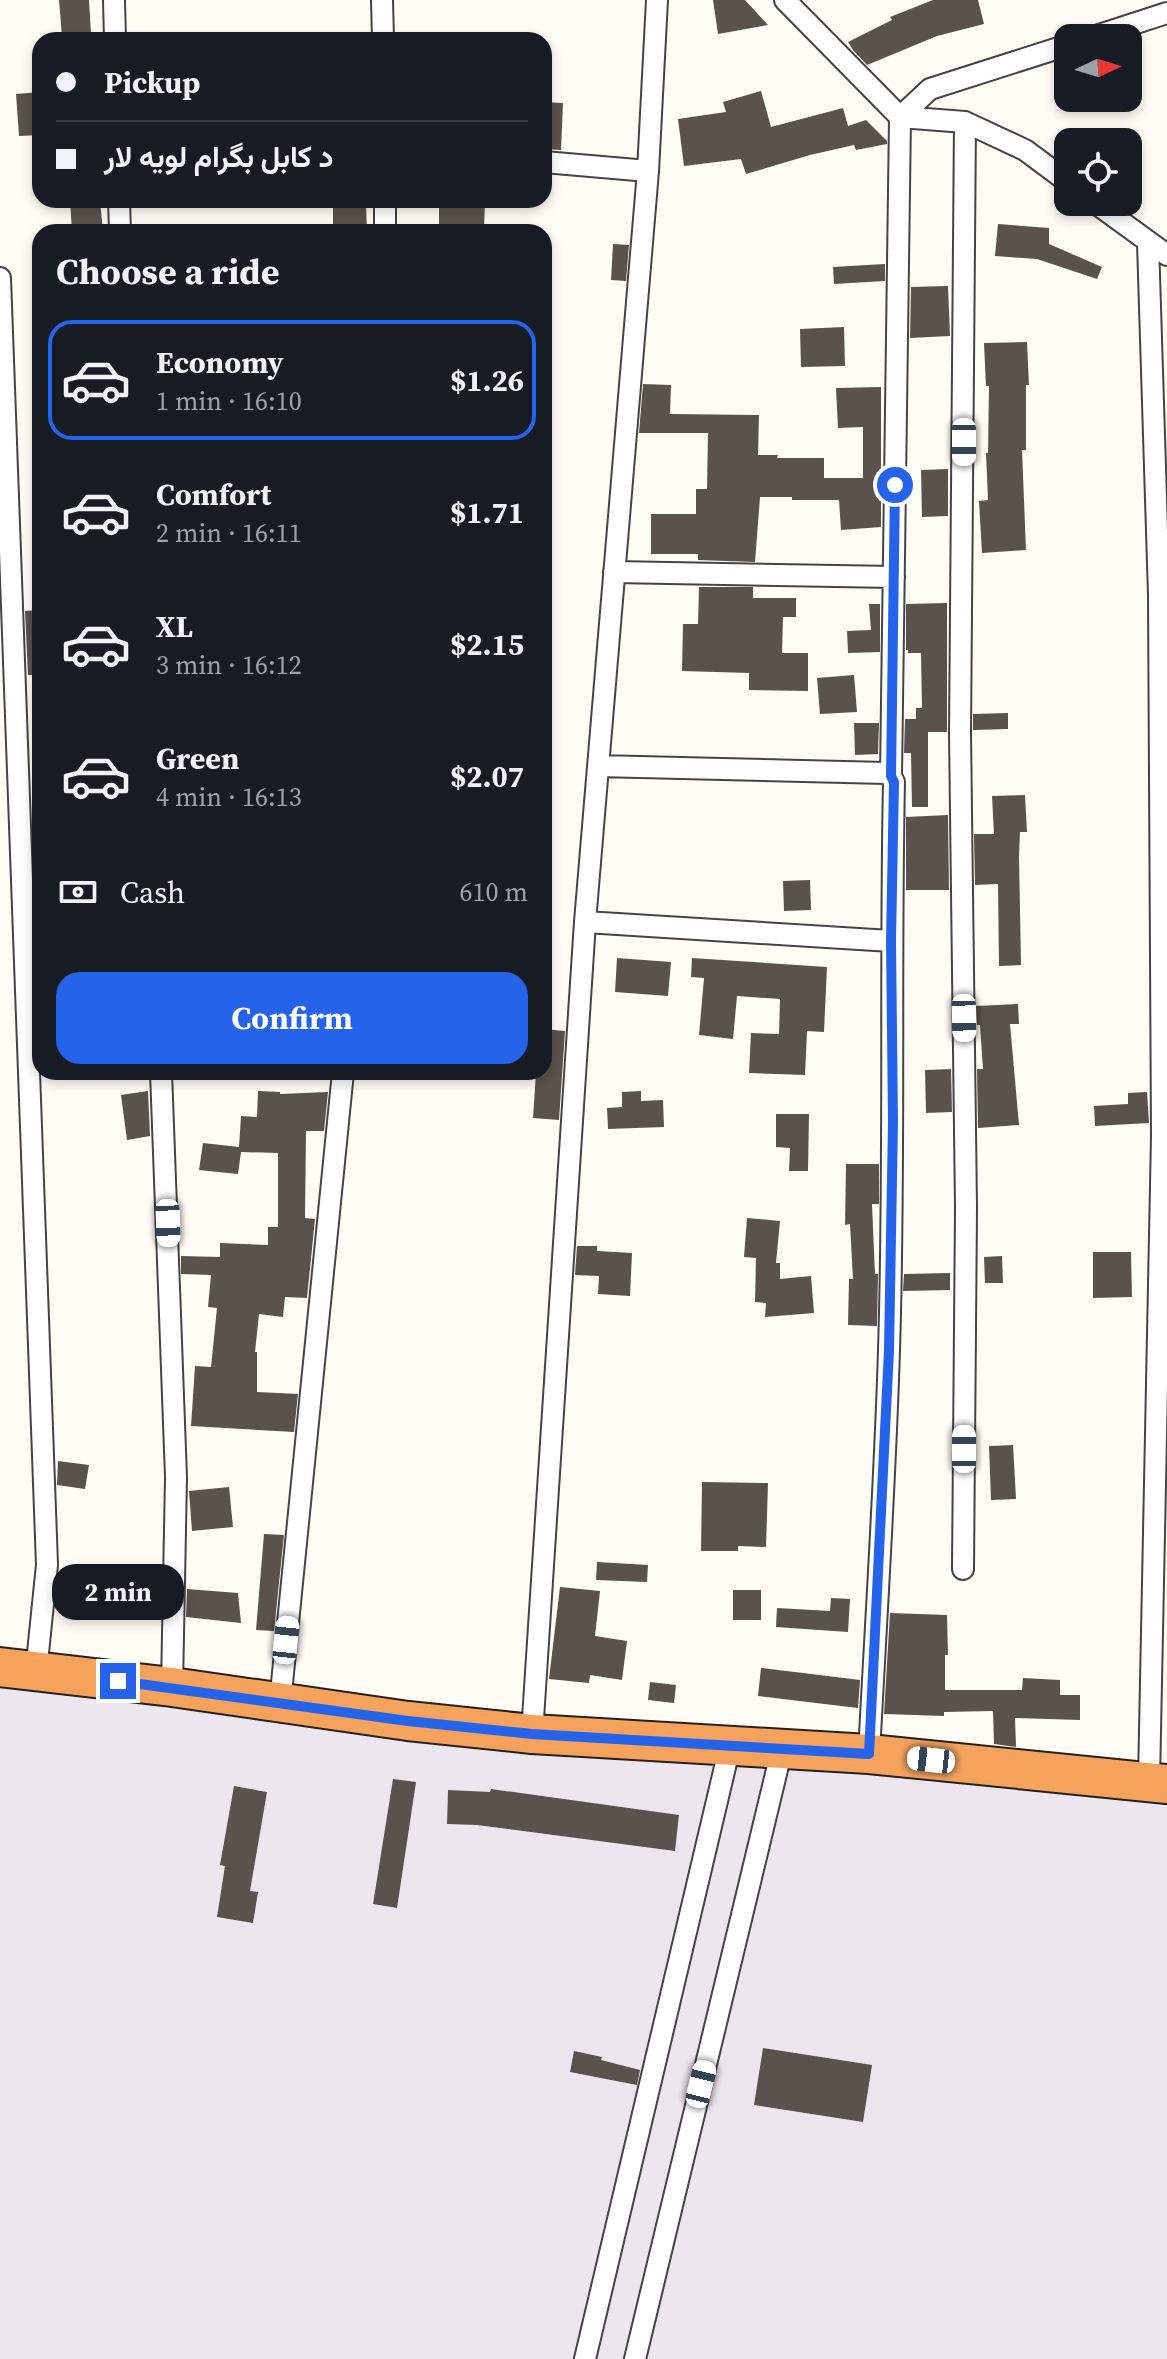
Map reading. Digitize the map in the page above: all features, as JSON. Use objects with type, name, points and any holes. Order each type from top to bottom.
[{"type":"highway","points":[[18,1670],[172,1687],[408,1721],[532,1734],[869,1754],[1158,1783]]},
{"type":"street","points":[[114,0],[115,32]]},
{"type":"street","points":[[382,0],[383,32]]},
{"type":"street","points":[[532,1734],[585,922],[648,171],[657,0]]},
{"type":"street","points":[[785,0],[900,117],[965,122],[1025,150],[1054,172]]},
{"type":"street","points":[[1133,24],[1167,13]]},
{"type":"street","points":[[869,1754],[889,1350],[893,1122],[891,941],[894,782],[891,776],[900,117],[930,89],[1054,49]]},
{"type":"street","points":[[963,1569],[966,1208],[960,733],[965,122]]},
{"type":"street","points":[[552,163],[648,171]]},
{"type":"street","points":[[1112,216],[1167,255]]},
{"type":"street","points":[[1148,243],[1159,595],[1162,1120],[1158,1783]]},
{"type":"street","points":[[0,278],[47,1565],[18,1670]]},
{"type":"street","points":[[614,572],[894,577]]},
{"type":"street","points":[[598,766],[873,772],[891,776]]},
{"type":"street","points":[[585,922],[891,941]]},
{"type":"street","points":[[161,1080],[176,1477],[172,1687]]},
{"type":"street","points":[[280,1703],[342,1080]]},
{"type":"street","points":[[585,2359],[730,1746]]},
{"type":"street","points":[[635,2359],[782,1749]]},
{"type":"shaded area","points":[[0,1667],[1167,1784],[1167,2359],[0,2359]]},
{"type":"building","points":[[59,0],[89,0],[91,32],[62,32]]},
{"type":"building","points":[[713,0],[745,0],[768,25],[718,34]]},
{"type":"building","points":[[933,0],[978,0],[984,24],[937,36],[867,65],[848,42],[892,20],[890,17]]},
{"type":"building","points":[[761,91],[771,127],[843,108],[848,126],[866,120],[887,144],[856,150],[854,145],[746,174],[741,159],[684,166],[678,119],[726,112],[723,102]]},
{"type":"building","points":[[32,93],[32,135],[19,136],[16,94]]},
{"type":"building","points":[[552,102],[563,103],[561,150],[552,149]]},
{"type":"building","points":[[70,208],[101,208],[102,224],[72,224]]},
{"type":"building","points":[[333,208],[366,208],[367,224],[333,224]]},
{"type":"building","points":[[439,208],[485,208],[484,224],[439,224]]},
{"type":"building","points":[[998,224],[1049,228],[1049,244],[1102,267],[1097,279],[1037,259],[995,256]]},
{"type":"building","points":[[613,244],[629,245],[626,281],[611,280]]},
{"type":"building","points":[[885,264],[885,281],[834,284],[833,267]]},
{"type":"building","points":[[948,286],[950,336],[910,338],[911,287]]},
{"type":"building","points":[[844,327],[845,366],[801,367],[800,329]]},
{"type":"building","points":[[1027,342],[1026,450],[1022,450],[1026,550],[982,553],[979,501],[988,500],[986,453],[989,386],[986,386],[984,343]]},
{"type":"building","points":[[643,384],[671,385],[670,414],[759,415],[758,455],[824,458],[824,478],[863,478],[863,427],[838,428],[836,388],[881,387],[881,527],[841,530],[839,500],[760,497],[755,562],[698,560],[698,554],[651,554],[651,514],[696,514],[696,489],[707,489],[708,433],[639,433]]},
{"type":"building","points":[[948,469],[948,516],[922,517],[921,470]]},
{"type":"building","points":[[699,587],[753,587],[753,598],[796,598],[796,617],[783,617],[782,653],[808,653],[808,691],[749,690],[749,673],[682,671],[683,624],[698,624]]},
{"type":"building","points":[[947,603],[947,732],[928,732],[928,807],[912,807],[911,753],[904,753],[905,719],[916,719],[916,708],[922,708],[921,653],[908,653],[906,650],[906,604]]},
{"type":"building","points":[[869,604],[880,604],[880,652],[848,653],[847,631],[871,630]]},
{"type":"building","points":[[25,611],[32,611],[32,675],[28,675]]},
{"type":"building","points":[[854,675],[857,712],[820,714],[817,678]]},
{"type":"building","points":[[1008,713],[1008,729],[973,730],[973,714]]},
{"type":"building","points":[[854,723],[879,723],[878,754],[855,755]]},
{"type":"building","points":[[1025,795],[1027,832],[1020,832],[1019,856],[1021,965],[999,966],[998,884],[975,885],[974,834],[994,834],[992,796]]},
{"type":"building","points":[[948,815],[949,890],[906,890],[906,817]]},
{"type":"building","points":[[810,880],[811,910],[784,911],[783,881]]},
{"type":"building","points":[[617,958],[671,962],[668,996],[615,992]]},
{"type":"building","points":[[692,958],[827,967],[824,1032],[807,1031],[805,1075],[749,1073],[751,1033],[779,1034],[780,999],[737,996],[733,1039],[699,1035],[704,978],[691,977]]},
{"type":"building","points":[[1018,1004],[1019,1024],[1010,1024],[1019,1125],[978,1128],[977,1069],[983,1069],[976,1006]]},
{"type":"building","points":[[552,1030],[565,1031],[559,1120],[533,1118],[535,1080],[552,1080]]},
{"type":"building","points":[[951,1069],[952,1112],[926,1113],[925,1070]]},
{"type":"building","points":[[148,1091],[150,1136],[127,1140],[121,1095]]},
{"type":"building","points":[[258,1091],[280,1094],[328,1092],[324,1131],[306,1131],[305,1218],[315,1219],[307,1298],[285,1297],[283,1317],[259,1314],[255,1352],[257,1392],[298,1394],[294,1432],[191,1426],[195,1366],[211,1367],[217,1308],[208,1307],[211,1275],[181,1274],[181,1256],[220,1257],[220,1243],[268,1245],[268,1227],[278,1227],[278,1153],[241,1152],[238,1174],[199,1170],[203,1143],[239,1147],[241,1116],[257,1117]]},
{"type":"building","points":[[641,1091],[641,1101],[663,1100],[664,1127],[608,1129],[607,1108],[622,1107],[622,1092]]},
{"type":"building","points":[[1147,1092],[1149,1123],[1095,1126],[1094,1106],[1128,1104],[1128,1093]]},
{"type":"building","points":[[776,1114],[809,1114],[808,1171],[789,1171],[790,1148],[776,1147]]},
{"type":"building","points":[[846,1164],[879,1164],[879,1204],[872,1204],[875,1274],[878,1274],[877,1326],[848,1325],[849,1279],[853,1279],[850,1224],[845,1225]]},
{"type":"building","points":[[747,1218],[780,1221],[776,1263],[780,1263],[780,1279],[811,1276],[814,1313],[765,1317],[766,1303],[755,1302],[756,1258],[744,1257]]},
{"type":"building","points":[[577,1246],[597,1246],[597,1251],[632,1253],[630,1296],[598,1294],[599,1276],[575,1275]]},
{"type":"building","points":[[1093,1252],[1131,1252],[1132,1297],[1093,1298]]},
{"type":"building","points":[[1002,1256],[1003,1283],[985,1283],[984,1257]]},
{"type":"building","points":[[950,1273],[950,1290],[903,1291],[904,1274]]},
{"type":"building","points":[[1013,1445],[1016,1499],[991,1500],[989,1446]]},
{"type":"building","points":[[58,1461],[89,1465],[85,1489],[57,1485]]},
{"type":"building","points":[[702,1482],[768,1483],[766,1547],[738,1546],[738,1551],[701,1551]]},
{"type":"building","points":[[229,1487],[233,1527],[192,1531],[189,1491]]},
{"type":"building","points":[[264,1534],[284,1535],[274,1631],[256,1630]]},
{"type":"building","points":[[597,1562],[648,1565],[647,1582],[596,1580]]},
{"type":"building","points":[[560,1587],[600,1591],[595,1636],[627,1641],[622,1680],[590,1675],[589,1683],[549,1679]]},
{"type":"building","points":[[187,1589],[238,1593],[241,1623],[186,1617]]},
{"type":"building","points":[[733,1590],[761,1590],[761,1620],[733,1620]]},
{"type":"building","points":[[831,1598],[850,1599],[848,1632],[776,1627],[777,1608],[830,1611]]},
{"type":"building","points":[[890,1613],[947,1615],[945,1690],[1022,1690],[1023,1678],[1060,1680],[1060,1695],[1080,1695],[1080,1720],[1015,1718],[1016,1747],[994,1744],[993,1711],[944,1712],[944,1716],[884,1714]]},
{"type":"building","points":[[761,1668],[860,1680],[858,1708],[758,1696]]},
{"type":"building","points":[[650,1682],[676,1685],[674,1703],[648,1700]]},
{"type":"building","points":[[393,1779],[416,1782],[397,1908],[373,1904]]},
{"type":"building","points":[[234,1786],[267,1792],[250,1891],[258,1892],[253,1923],[217,1917],[225,1866],[220,1865]]},
{"type":"building","points":[[491,1789],[679,1815],[675,1851],[477,1825],[447,1824],[448,1790],[490,1792]]},
{"type":"building","points":[[763,2048],[872,2065],[863,2122],[754,2105]]},
{"type":"building","points":[[574,2051],[640,2070],[637,2085],[570,2072]]},
{"type":"route","points":[[118,1681],[408,1721],[532,1734],[869,1754],[889,1350],[893,1122],[891,941],[894,782],[891,776],[895,485]]}]
